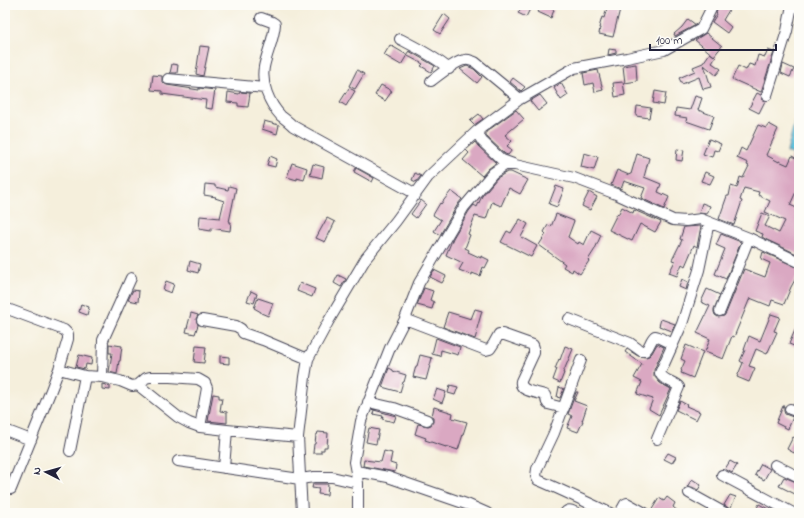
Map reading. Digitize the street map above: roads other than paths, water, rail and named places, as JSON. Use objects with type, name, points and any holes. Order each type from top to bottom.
[{"type":"street","points":[[302,513],[298,438],[308,359],[366,258],[396,221],[428,177],[480,129],[520,99],[574,68],[664,50],[701,29],[713,5]]},
{"type":"street","points":[[767,95],[787,31],[792,5]]},
{"type":"street","points":[[261,18],[275,24],[274,33],[264,66],[264,88],[280,115],[293,126],[416,194]]},
{"type":"street","points":[[400,39],[440,61],[449,68]]},
{"type":"street","points":[[431,81],[461,61],[469,60],[474,62],[520,99]]},
{"type":"street","points":[[168,79],[264,88]]},
{"type":"street","points":[[480,129],[479,136],[482,141],[502,160],[515,165],[574,178],[616,194],[673,220],[686,221],[701,219],[749,238],[799,262]]},
{"type":"street","points":[[360,512],[358,484],[354,462],[361,421],[390,348],[405,319],[419,282],[464,206],[492,173],[505,165],[515,165]]},
{"type":"street","points":[[657,439],[679,387],[661,377],[660,373],[682,324],[699,270],[709,222]]},
{"type":"street","points":[[720,311],[749,238]]},
{"type":"street","points":[[102,377],[103,340],[131,278]]},
{"type":"street","points":[[5,308],[64,330],[68,334],[68,339],[59,368],[32,440],[11,489]]},
{"type":"street","points":[[405,319],[486,350],[490,349],[499,334],[533,345],[534,353],[520,384],[524,389],[545,395],[546,402],[548,404],[564,408]]},
{"type":"street","points":[[569,319],[630,343],[641,351],[645,351],[647,349],[652,338],[655,336],[659,336],[668,343],[673,343]]},
{"type":"street","points":[[202,320],[236,326],[244,333],[308,359]]},
{"type":"street","points":[[581,360],[564,408],[536,476],[538,480],[543,483],[610,513]]},
{"type":"street","points":[[59,368],[85,376],[102,377],[120,381],[132,386],[138,385],[146,378],[150,377],[198,379],[205,383],[207,388],[200,427]]},
{"type":"street","points":[[70,451],[85,376]]},
{"type":"street","points":[[138,385],[178,417],[200,427],[298,438]]},
{"type":"street","points":[[368,402],[394,408],[427,420]]},
{"type":"street","points":[[5,430],[32,440]]},
{"type":"street","points":[[224,468],[227,430]]},
{"type":"street","points":[[178,461],[300,480],[314,477],[332,477],[358,484]]},
{"type":"street","points":[[775,465],[799,477]]},
{"type":"street","points":[[356,471],[388,477],[469,505],[487,513]]},
{"type":"street","points":[[722,475],[793,513]]},
{"type":"street","points":[[689,493],[717,511]]},
{"type":"street","points":[[565,513],[568,510],[579,513],[582,512],[587,502]]},
{"type":"street","points":[[620,513],[627,503],[645,513]]},
{"type":"water","points":[[799,104],[799,157],[787,152]]}]
